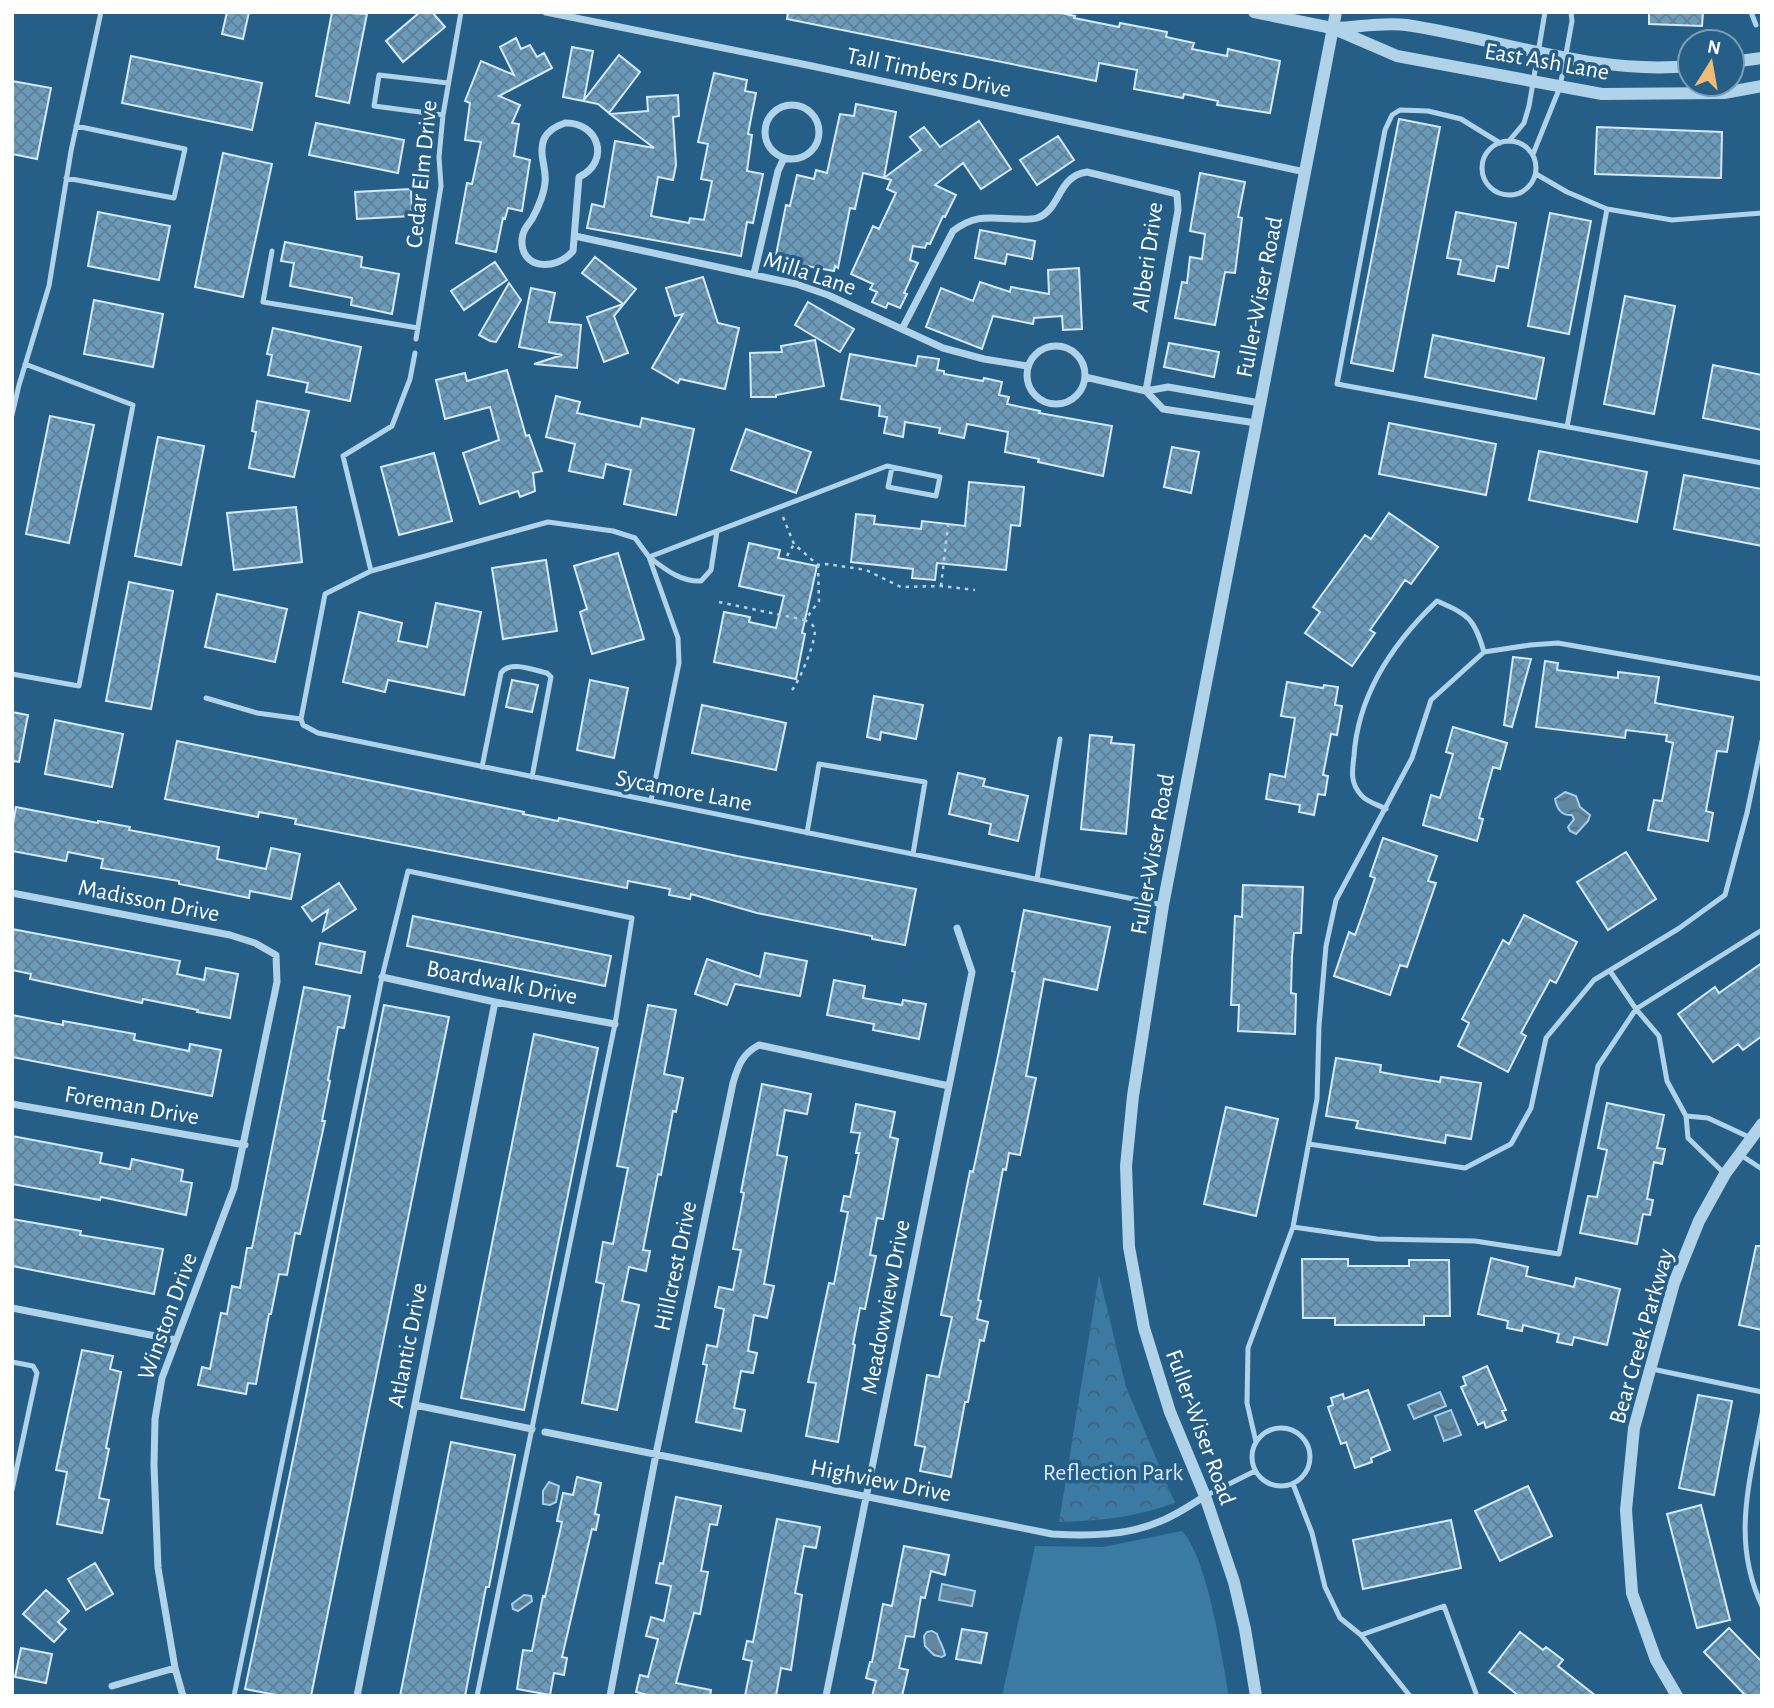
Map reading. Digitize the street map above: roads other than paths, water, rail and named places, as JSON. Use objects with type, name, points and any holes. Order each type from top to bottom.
[{"type":"street","name":"Tall Timbers Drive","points":[[545,12],[812,66],[1305,172]]},
{"type":"street","name":"East Ash Lane","points":[[1254,12],[1332,29],[1396,56],[1602,94],[1724,93],[1762,86]]},
{"type":"street","name":"Fuller-Wiser Road","points":[[1256,1696],[1234,1582],[1205,1496],[1170,1412],[1143,1328],[1129,1247],[1126,1166],[1133,1096],[1163,905],[1336,12]]},
{"type":"street","name":"East Ash Lane","points":[[1332,29],[1403,25],[1567,58],[1627,67],[1676,65]]},
{"type":"street","points":[[790,104],[813,115],[817,122],[818,139],[809,153],[793,159],[784,158],[776,155],[766,142],[765,125],[774,110],[790,104]]},
{"type":"street","points":[[565,123],[583,126],[591,132],[597,146],[597,156],[592,168],[579,177],[575,236],[573,251],[565,260],[554,265],[539,264],[527,256],[522,240],[524,229],[533,218],[545,183],[541,149],[544,139],[554,128],[565,123]]},
{"type":"street","points":[[754,274],[778,171],[784,158]]},
{"type":"street","name":"Alberi Drive","points":[[902,329],[953,231],[965,222],[977,217],[1034,219],[1046,214],[1064,185],[1078,173],[1087,172],[1177,194],[1178,210],[1146,391]]},
{"type":"street","name":"Milla Lane","points":[[575,236],[796,284],[828,295],[943,348],[984,359],[1027,366]]},
{"type":"street","points":[[1060,346],[1073,351],[1085,370],[1079,394],[1072,400],[1055,405],[1046,403],[1032,393],[1026,376],[1027,366],[1043,348],[1060,346]]},
{"type":"street","points":[[1085,377],[1146,391],[1168,387],[1260,403]]},
{"type":"street","points":[[1146,391],[1163,408],[1256,423]]},
{"type":"street","name":"Madisson Drive","points":[[12,893],[230,935],[255,943],[276,955]]},
{"type":"street","name":"Meadowview Drive","points":[[826,1696],[972,972],[957,928]]},
{"type":"street","name":"Winston Drive","points":[[183,1696],[175,1668],[158,1568],[155,1419],[162,1378],[224,1216],[244,1144],[277,982],[276,955]]},
{"type":"street","name":"Boardwalk Drive","points":[[382,977],[495,1002],[615,1024]]},
{"type":"street","name":"Atlantic Drive","points":[[357,1696],[495,1002]]},
{"type":"street","name":"Hillcrest Drive","points":[[610,1696],[656,1454],[739,1063],[748,1051],[759,1045],[949,1086]]},
{"type":"street","name":"Foreman Drive","points":[[12,1104],[244,1144]]},
{"type":"street","name":"Bear Creek Parkway","points":[[1677,1696],[1656,1660],[1632,1593],[1626,1510],[1634,1428],[1674,1283],[1699,1221],[1725,1174],[1762,1124]]},
{"type":"street","points":[[12,1308],[176,1340]]},
{"type":"street","points":[[415,1405],[532,1429]]},
{"type":"street","name":"Highview Drive","points":[[545,1432],[1052,1534],[1094,1536],[1134,1530],[1161,1522],[1205,1496]]},
{"type":"street","points":[[112,1686],[175,1668]]},
{"type":"lane","points":[[12,415],[14,396],[49,286],[66,178],[101,12]]},
{"type":"lane","name":"Cedar Elm Drive","points":[[416,340],[441,186],[439,157],[443,115],[461,12]]},
{"type":"lane","points":[[1508,141],[1524,123],[1529,106],[1545,12]]},
{"type":"lane","points":[[1533,154],[1560,87],[1567,58],[1572,12]]},
{"type":"lane","points":[[1751,12],[1756,25]]},
{"type":"lane","points":[[443,115],[374,106],[379,75],[448,83]]},
{"type":"lane","points":[[1500,143],[1461,119],[1428,111],[1400,110],[1392,115],[1385,130],[1337,384],[1762,463]]},
{"type":"lane","points":[[66,178],[174,198],[184,149],[76,126]]},
{"type":"lane","points":[[1508,141],[1522,144],[1533,154],[1536,174],[1529,187],[1518,194],[1504,195],[1491,188],[1483,177],[1482,163],[1488,151],[1508,141]]},
{"type":"lane","points":[[1536,174],[1607,209],[1672,220],[1762,213]]},
{"type":"lane","points":[[1567,427],[1607,209]]},
{"type":"lane","points":[[272,251],[263,302],[418,328]]},
{"type":"lane","points":[[371,571],[343,456],[392,426],[410,379],[415,353]]},
{"type":"lane","points":[[12,674],[79,687],[133,405],[25,364]]},
{"type":"lane","points":[[649,557],[887,466],[892,467],[940,477],[936,496],[888,487],[892,467]]},
{"type":"lane","points":[[301,719],[326,594],[371,571],[548,522],[613,531],[635,538],[649,557],[678,638],[678,663],[651,801]]},
{"type":"lane","points":[[649,557],[669,572],[690,582],[701,582],[710,570],[717,531]]},
{"type":"lane","points":[[1386,808],[1363,798],[1352,780],[1354,744],[1362,708],[1389,658],[1410,627],[1437,601],[1465,614],[1478,632],[1484,652]]},
{"type":"lane","points":[[1256,1442],[1247,1403],[1248,1348],[1293,1227],[1317,1099],[1319,1026],[1326,946],[1336,900],[1412,758],[1432,700],[1484,652],[1558,643],[1762,679]]},
{"type":"lane","points":[[482,766],[501,673],[512,666],[547,673],[551,677],[551,683],[532,777]]},
{"type":"lane","name":"Sycamore Lane","points":[[206,698],[257,713],[301,719],[303,725],[318,733],[1163,905]]},
{"type":"lane","points":[[1038,879],[1060,739]]},
{"type":"lane","points":[[1309,1144],[1465,1168],[1511,1144],[1531,1108],[1546,1038],[1594,980],[1678,929],[1725,895],[1747,813],[1762,741]]},
{"type":"lane","points":[[807,832],[819,764],[925,782],[913,854]]},
{"type":"lane","points":[[234,1696],[382,977],[408,871],[632,918],[615,1024],[477,1696]]},
{"type":"lane","points":[[1293,1227],[1377,1239],[1475,1241],[1559,1254],[1598,1066],[1636,1009],[1762,930]]},
{"type":"lane","points":[[1610,971],[1636,1009],[1659,1036],[1667,1081],[1686,1116],[1688,1138],[1725,1174]]},
{"type":"lane","points":[[1686,1116],[1708,1118],[1751,1138]]},
{"type":"lane","points":[[1739,1154],[1762,1169]]},
{"type":"lane","points":[[12,1362],[33,1366],[37,1373],[12,1490]]},
{"type":"lane","points":[[1649,1368],[1762,1392]]},
{"type":"lane","points":[[1762,1414],[1743,1536],[1753,1588],[1762,1606]]},
{"type":"lane","points":[[1271,1429],[1291,1429],[1306,1442],[1310,1451],[1307,1471],[1293,1484],[1276,1486],[1260,1478],[1251,1456],[1256,1442],[1271,1429]]},
{"type":"lane","points":[[1205,1496],[1255,1471]]},
{"type":"lane","points":[[1293,1484],[1312,1533],[1325,1587],[1340,1618],[1360,1634],[1410,1696]]},
{"type":"lane","points":[[1360,1634],[1444,1606],[1477,1696]]},
{"type":"water","points":[[1565,792],[1576,796],[1580,807],[1590,815],[1576,834],[1568,827],[1574,819],[1572,815],[1562,813],[1556,803],[1555,799]]},
{"type":"water","points":[[1440,1392],[1446,1406],[1414,1419],[1408,1405]]},
{"type":"water","points":[[1451,1410],[1461,1435],[1444,1441],[1435,1416]]},
{"type":"water","points":[[549,1482],[559,1486],[556,1502],[550,1505],[543,1504],[543,1491]]},
{"type":"water","points":[[942,1584],[975,1591],[972,1606],[939,1600]]},
{"type":"water","points":[[524,1595],[531,1596],[532,1601],[518,1611],[513,1609],[512,1604]]},
{"type":"water","points":[[932,1631],[937,1634],[944,1650],[945,1655],[942,1657],[934,1655],[925,1646],[924,1636]]},
{"type":"park label","name":"Reflection Park","points":[[1113,1472]]}]
